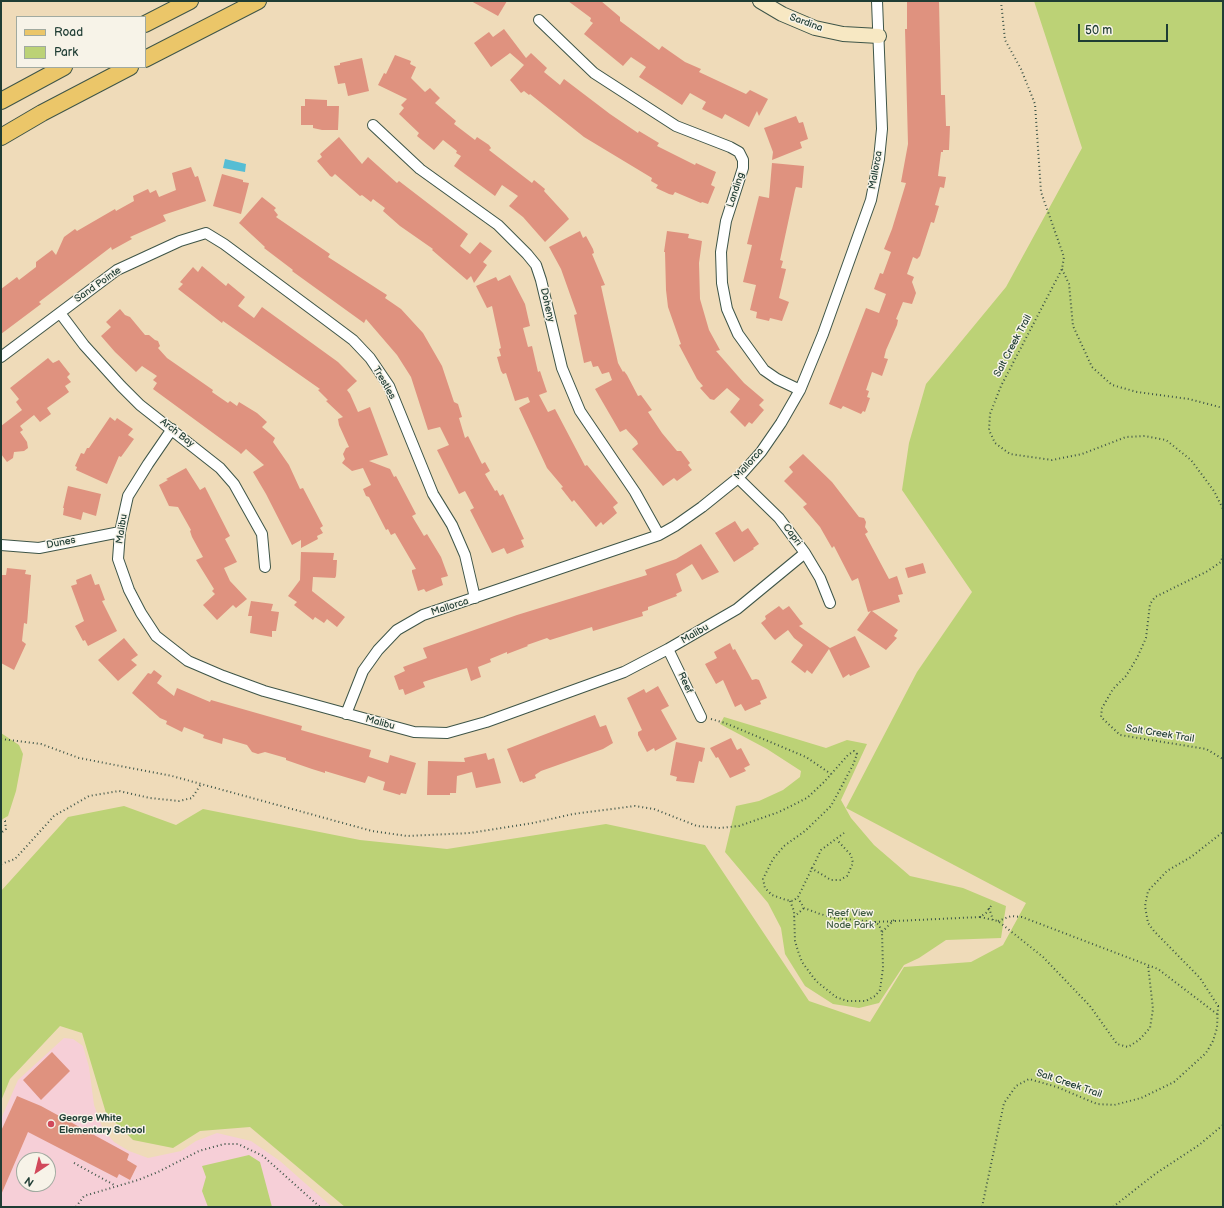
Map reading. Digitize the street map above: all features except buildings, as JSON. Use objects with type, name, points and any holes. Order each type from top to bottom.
[{"type":"main road","points":[[146,23],[190,1]]},
{"type":"main road","points":[[146,58],[258,1]]},
{"type":"main road","points":[[1,101],[62,68]]},
{"type":"main road","points":[[1,137],[42,113],[128,68]]},
{"type":"street","name":"Sardina","points":[[760,1],[782,14],[815,28],[843,34],[879,36]]},
{"type":"street","name":"Mallorca","points":[[346,714],[363,670],[378,650],[397,630],[423,615],[659,535],[675,526],[738,478],[761,452],[781,423],[800,390],[823,334],[871,200],[879,159],[882,129],[879,36],[876,1]]},
{"type":"street","name":"Landing","points":[[539,20],[594,73],[676,126],[739,152],[743,160],[744,168],[726,221],[721,252],[722,283],[727,309],[738,334],[764,370],[777,379],[800,390]]},
{"type":"street","name":"Doheny","points":[[373,125],[420,169],[498,225],[536,265],[562,368],[580,411],[635,492],[659,535]]},
{"type":"street","name":"Sand Pointe","points":[[1,357],[117,270],[180,241],[206,233]]},
{"type":"street","name":"Trestles","points":[[206,233],[224,244],[325,318],[353,340],[370,358],[389,386],[424,474],[452,525],[465,555],[475,598]]},
{"type":"street","name":"Arch Bay","points":[[60,313],[84,345],[121,386],[140,404],[220,468],[234,484],[262,534],[265,567]]},
{"type":"street","name":"Malibu","points":[[172,429],[128,496],[120,532],[118,559],[129,590],[141,613],[156,636],[188,661],[223,676],[264,690],[414,732],[447,733],[486,722],[624,672],[668,650],[737,609],[805,552]]},
{"type":"street","name":"Capri","points":[[738,478],[779,518],[805,552],[820,578],[830,603]]},
{"type":"street","name":"Dunes","points":[[1,546],[39,548],[120,532]]},
{"type":"street","name":"Reef","points":[[668,650],[701,716]]},
{"type":"path","name":"Salt Creek Trail","points":[[1001,1],[1006,40],[1021,69],[1035,104],[1041,192],[1064,257],[1062,269],[1001,386],[990,414],[989,430],[995,443],[1010,454],[1052,460],[1082,454],[1126,437],[1145,436],[1166,440],[1191,460],[1214,491],[1223,509]]},
{"type":"path","points":[[1062,269],[1069,284],[1073,326],[1092,366],[1112,385],[1137,392],[1189,399],[1223,408]]},
{"type":"path","name":"Salt Creek Trail","points":[[1223,556],[1221,562],[1206,572],[1155,597],[1150,604],[1146,638],[1138,658],[1126,676],[1113,689],[1102,708],[1101,717],[1120,735],[1206,749],[1223,758]]},
{"type":"path","points":[[701,716],[725,723],[806,757],[831,774]]},
{"type":"path","points":[[1,739],[41,744],[79,758],[130,767],[201,784],[372,831],[407,836],[470,832],[533,823],[573,814],[635,806],[654,809],[697,826],[720,828],[739,826],[779,812],[807,798],[824,782],[848,754],[854,751],[857,754],[853,764],[831,806],[805,831],[784,846],[773,859],[767,869],[764,879],[765,888],[772,894],[790,901],[798,897],[821,850],[837,840],[844,833]]},
{"type":"path","points":[[1,864],[15,859],[54,816],[89,796],[119,791],[150,798],[179,801],[192,798],[201,784]]},
{"type":"path","points":[[1,820],[5,821],[6,829],[1,833]]},
{"type":"path","points":[[1223,832],[1191,857],[1167,870],[1148,891],[1145,906],[1148,923],[1154,931],[1200,978],[1218,1006],[1223,1006]]},
{"type":"path","points":[[811,868],[831,880],[840,880],[847,876],[853,863],[851,855],[837,840]]},
{"type":"path","points":[[798,897],[804,908],[835,918],[875,922],[980,917],[998,921],[1019,936],[1065,978],[1090,1006],[1117,1044],[1128,1047],[1138,1040],[1150,1028],[1153,1009],[1148,965]]},
{"type":"path","points":[[790,901],[794,917],[795,941],[802,962],[816,981],[824,988],[836,997],[847,1001],[866,1001],[880,990],[884,968],[882,932],[875,922]]},
{"type":"path","points":[[980,917],[990,907],[993,920]]},
{"type":"path","points":[[794,917],[804,908]]},
{"type":"path","points":[[998,921],[1011,916],[1022,917],[1148,965],[1171,977],[1217,1014]]},
{"type":"path","points":[[882,932],[894,920]]},
{"type":"path","name":"Salt Creek Trail","points":[[982,1207],[1004,1103],[1016,1086],[1029,1079],[1057,1087],[1097,1104],[1114,1105],[1141,1098],[1174,1082],[1206,1053],[1214,1042],[1218,1006]]},
{"type":"path","points":[[1113,1207],[1155,1174],[1199,1145],[1223,1125]]},
{"type":"path","points":[[76,1207],[84,1196],[158,1172],[199,1151],[224,1144],[238,1144],[263,1156],[320,1207]]},
{"type":"path","points":[[74,1163],[116,1186]]},
{"type":"shaded area","name":"George White Elementary School","points":[[64,1038],[73,1039],[83,1046],[89,1067],[94,1105],[103,1129],[114,1142],[129,1151],[148,1158],[181,1151],[196,1141],[217,1133],[251,1141],[280,1161],[332,1207],[1,1207],[1,1119],[18,1080]]},
{"type":"green space","points":[[1034,1],[1223,1],[1223,1207],[345,1207],[250,1127],[200,1131],[173,1148],[133,1140],[106,1113],[82,1033],[60,1026],[10,1079],[1,1101],[1,891],[68,817],[124,806],[176,825],[203,809],[360,840],[447,849],[606,824],[705,845],[809,1001],[870,1022],[904,967],[971,962],[1003,945],[1026,903],[846,808],[917,672],[972,592],[902,490],[909,443],[926,384],[1006,287],[1082,148]]},
{"type":"green space","name":"Reef View Node Park","points":[[724,717],[826,748],[847,740],[867,744],[841,800],[851,818],[874,845],[910,876],[963,888],[1006,906],[1001,938],[946,940],[919,958],[904,965],[879,1003],[859,1008],[833,1004],[805,986],[785,954],[781,928],[768,903],[725,852],[736,806],[759,801],[783,790],[800,777],[801,771],[767,749],[720,724]]},
{"type":"green space","points":[[1,733],[19,745],[23,754],[16,791],[8,816],[1,820]]},
{"type":"green space","points":[[249,1155],[260,1162],[272,1207],[208,1207],[202,1191],[206,1177],[202,1166]]},
{"type":"water","points":[[225,159],[246,164],[245,172],[223,168]]},
{"type":"place","name":"George White Elementary School","points":[[51,1124]]}]
